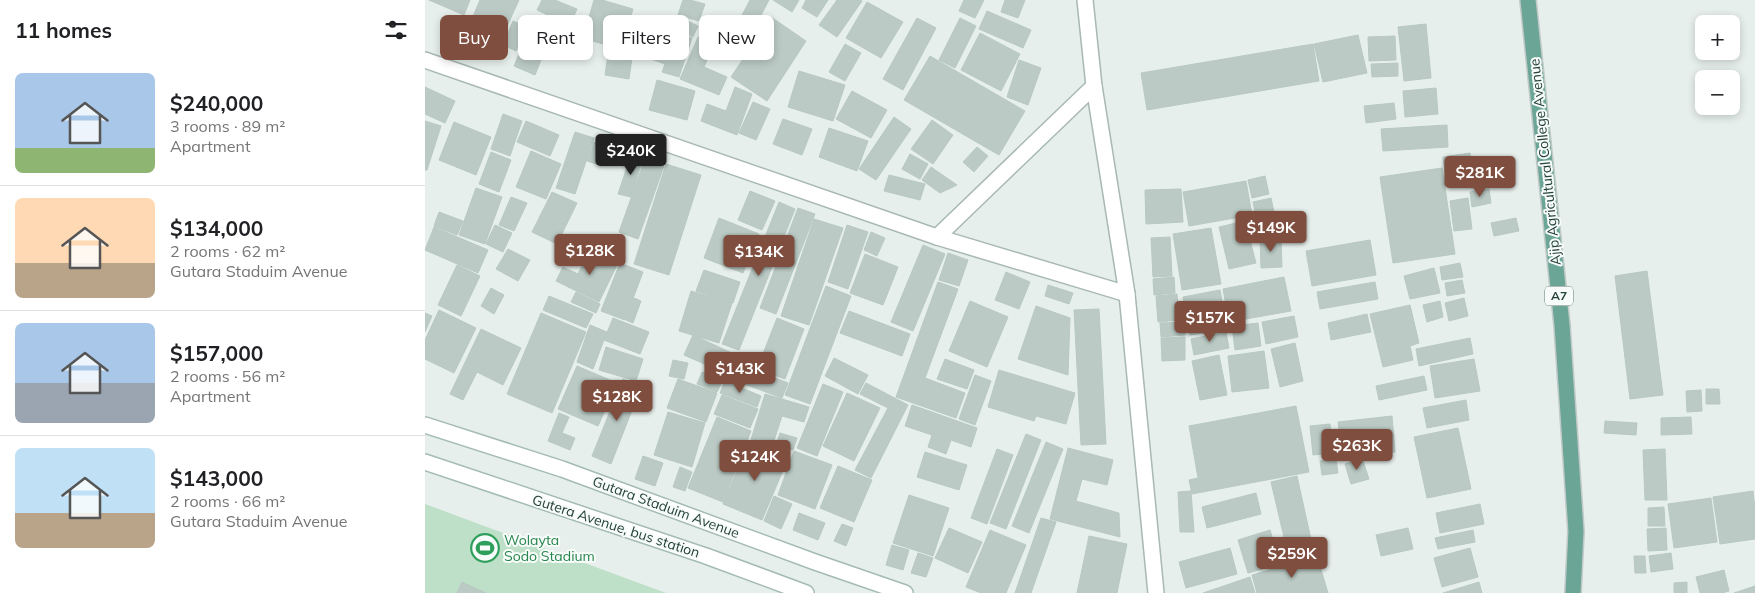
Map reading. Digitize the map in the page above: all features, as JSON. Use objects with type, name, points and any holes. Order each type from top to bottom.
[{"type":"main road","name":"Ajip Agricultural College Avenue","points":[[1528,0],[1562,325],[1576,531],[1573,593]]},
{"type":"street","points":[[1085,0],[1094,86],[1127,294],[1156,593]]},
{"type":"street","points":[[425,60],[937,237],[1127,294]]},
{"type":"street","points":[[937,237],[1094,86]]},
{"type":"street","name":"Gutara Staduim Avenue","points":[[425,425],[562,469],[905,593]]},
{"type":"street","name":"Gutera Avenue, bus station","points":[[425,462],[706,556],[806,593]]},
{"type":"green space","name":"Wolayta Sodo Stadium","points":[[425,504],[666,593],[425,593]]},
{"type":"building","points":[[429,0],[470,0],[464,15]]},
{"type":"building","points":[[480,0],[519,0],[508,24],[508,15],[474,15]]},
{"type":"building","points":[[542,0],[555,0],[577,9],[574,15],[548,15],[537,10]]},
{"type":"building","points":[[594,0],[602,0],[633,9],[631,15],[603,15],[603,44],[593,41],[593,15],[590,15]]},
{"type":"building","points":[[683,0],[705,4],[701,15],[699,15],[699,21],[689,18],[689,15],[678,15]]},
{"type":"building","points":[[750,0],[769,0],[761,15],[742,15]]},
{"type":"building","points":[[773,0],[799,0],[792,12]]},
{"type":"building","points":[[806,0],[828,0],[817,17],[802,8]]},
{"type":"building","points":[[837,0],[862,1],[837,37],[819,25]]},
{"type":"building","points":[[964,0],[984,0],[975,18],[959,11]]},
{"type":"building","points":[[1005,0],[1025,0],[1018,18],[1001,12]]},
{"type":"building","points":[[867,2],[903,22],[881,58],[846,38]]},
{"type":"building","points":[[987,11],[1031,30],[1023,48],[979,29]]},
{"type":"building","points":[[917,18],[936,28],[903,90],[883,79]]},
{"type":"building","points":[[960,18],[976,26],[955,68],[939,60]]},
{"type":"building","points":[[774,19],[806,41],[767,101],[731,77],[742,60],[774,60]]},
{"type":"building","points":[[513,21],[518,23],[518,47],[516,51],[508,47],[508,33]]},
{"type":"building","points":[[689,22],[698,26],[693,37],[689,35]]},
{"type":"building","points":[[1426,24],[1431,78],[1404,81],[1398,27]]},
{"type":"building","points":[[980,33],[1020,54],[1001,91],[961,70]]},
{"type":"building","points":[[1358,35],[1367,73],[1323,82],[1314,44]]},
{"type":"building","points":[[1395,36],[1396,60],[1369,61],[1368,37]]},
{"type":"building","points":[[699,37],[699,60],[707,60],[704,67],[727,77],[719,95],[680,79]]},
{"type":"building","points":[[845,44],[861,53],[845,81],[829,72]]},
{"type":"building","points":[[1313,44],[1319,81],[1147,110],[1141,73]]},
{"type":"building","points":[[518,56],[518,60],[541,60],[535,75],[514,66]]},
{"type":"building","points":[[930,56],[1025,111],[999,155],[904,100]]},
{"type":"building","points":[[607,60],[632,60],[629,79],[605,75]]},
{"type":"building","points":[[653,60],[685,60],[679,77],[662,72],[665,64]]},
{"type":"building","points":[[1019,60],[1041,68],[1028,105],[1007,97]]},
{"type":"building","points":[[1398,63],[1398,76],[1372,77],[1371,64]]},
{"type":"building","points":[[799,71],[845,85],[833,121],[788,107]]},
{"type":"building","points":[[657,80],[695,91],[687,120],[649,110]]},
{"type":"building","points":[[425,87],[455,101],[445,123],[425,114]]},
{"type":"building","points":[[735,87],[752,94],[737,135],[701,121],[707,104],[726,111]]},
{"type":"building","points":[[1436,88],[1438,114],[1405,117],[1403,91]]},
{"type":"building","points":[[852,91],[887,110],[871,138],[836,119]]},
{"type":"building","points":[[753,102],[770,109],[756,140],[739,133]]},
{"type":"building","points":[[1394,103],[1396,119],[1366,123],[1364,106]]},
{"type":"building","points":[[503,114],[522,121],[510,156],[491,149]]},
{"type":"building","points":[[894,117],[911,129],[876,180],[859,169]]},
{"type":"building","points":[[783,119],[812,129],[802,155],[773,144]]},
{"type":"building","points":[[932,120],[953,135],[933,164],[911,149]]},
{"type":"building","points":[[425,121],[441,126],[427,170],[425,170]]},
{"type":"building","points":[[526,121],[559,135],[550,156],[517,142]]},
{"type":"building","points":[[454,122],[491,137],[476,175],[439,160]]},
{"type":"building","points":[[1447,125],[1448,147],[1383,151],[1381,129]]},
{"type":"building","points":[[829,128],[868,141],[857,171],[819,157]]},
{"type":"building","points":[[575,132],[594,138],[575,194],[556,188]]},
{"type":"building","points":[[594,142],[609,147],[602,166],[587,161]]},
{"type":"building","points":[[977,147],[988,156],[974,172],[963,162]]},
{"type":"building","points":[[531,151],[561,164],[546,199],[516,187]]},
{"type":"building","points":[[491,152],[511,160],[499,192],[479,184]]},
{"type":"building","points":[[1470,153],[1473,169],[1445,173],[1443,157]]},
{"type":"building","points":[[910,154],[928,164],[920,179],[902,169]]},
{"type":"building","points":[[631,155],[643,159],[631,197],[618,194]]},
{"type":"building","points":[[645,159],[664,166],[638,239],[619,232]]},
{"type":"building","points":[[666,164],[701,175],[669,275],[634,264]]},
{"type":"building","points":[[931,167],[957,185],[940,193],[922,180]]},
{"type":"building","points":[[1442,168],[1455,254],[1393,263],[1380,177]]},
{"type":"building","points":[[889,175],[925,184],[920,200],[884,191]]},
{"type":"building","points":[[1265,176],[1269,194],[1252,198],[1248,180]]},
{"type":"building","points":[[1246,181],[1252,215],[1189,226],[1183,192]]},
{"type":"building","points":[[476,188],[502,197],[485,244],[459,235]]},
{"type":"building","points":[[1181,189],[1183,222],[1146,224],[1145,190]]},
{"type":"building","points":[[1489,189],[1491,203],[1472,207],[1470,192]]},
{"type":"building","points":[[750,191],[775,201],[762,230],[738,220]]},
{"type":"building","points":[[552,192],[577,203],[557,244],[532,232]]},
{"type":"building","points":[[511,197],[527,203],[514,231],[499,225]]},
{"type":"building","points":[[1271,198],[1278,231],[1260,235],[1253,202]]},
{"type":"building","points":[[1468,198],[1472,229],[1454,231],[1450,201]]},
{"type":"building","points":[[779,202],[795,209],[739,350],[722,344]]},
{"type":"building","points":[[798,208],[815,214],[776,314],[760,308]]},
{"type":"building","points":[[439,212],[463,221],[457,235],[434,226]]},
{"type":"building","points":[[719,218],[759,234],[743,273],[704,258]]},
{"type":"building","points":[[1516,218],[1519,231],[1494,236],[1491,223]]},
{"type":"building","points":[[814,219],[843,228],[809,325],[781,316]]},
{"type":"building","points":[[1245,221],[1256,263],[1229,269],[1219,227]]},
{"type":"building","points":[[495,225],[512,233],[503,252],[486,244]]},
{"type":"building","points":[[847,225],[868,232],[848,289],[828,282]]},
{"type":"building","points":[[434,227],[488,250],[478,273],[425,250]]},
{"type":"building","points":[[1211,228],[1221,284],[1182,290],[1173,234]]},
{"type":"building","points":[[871,232],[885,238],[877,256],[864,250]]},
{"type":"building","points":[[1170,237],[1172,276],[1153,277],[1151,238]]},
{"type":"building","points":[[1281,237],[1282,267],[1261,268],[1260,238]]},
{"type":"building","points":[[1370,240],[1376,275],[1312,286],[1306,251]]},
{"type":"building","points":[[923,245],[945,254],[913,331],[891,322]]},
{"type":"building","points":[[508,249],[530,260],[518,281],[496,269]]},
{"type":"building","points":[[590,249],[618,263],[599,302],[556,281],[563,267],[578,274]]},
{"type":"building","points":[[948,253],[968,260],[959,286],[939,280]]},
{"type":"building","points":[[865,254],[898,267],[883,305],[850,293]]},
{"type":"building","points":[[620,263],[643,272],[625,320],[601,311]]},
{"type":"building","points":[[1460,263],[1463,277],[1442,280],[1440,267]]},
{"type":"building","points":[[457,265],[480,276],[461,316],[438,305]]},
{"type":"building","points":[[1434,268],[1440,293],[1410,299],[1404,276]]},
{"type":"building","points":[[704,270],[740,282],[733,303],[696,291]]},
{"type":"building","points":[[1647,271],[1663,395],[1630,399],[1615,276]]},
{"type":"building","points":[[1006,272],[1030,282],[1019,309],[995,300]]},
{"type":"building","points":[[1174,277],[1175,293],[1154,295],[1153,279]]},
{"type":"building","points":[[1284,277],[1291,311],[1229,322],[1223,289]]},
{"type":"building","points":[[1462,280],[1465,293],[1447,296],[1445,283]]},
{"type":"building","points":[[938,282],[958,289],[925,378],[965,393],[956,418],[896,397]]},
{"type":"building","points":[[1375,282],[1378,299],[1320,309],[1317,292]]},
{"type":"building","points":[[1048,285],[1073,293],[1069,304],[1045,296]]},
{"type":"building","points":[[826,286],[851,296],[810,404],[785,395]]},
{"type":"building","points":[[491,288],[504,295],[494,314],[481,306]]},
{"type":"building","points":[[1220,290],[1227,329],[1190,335],[1183,297]]},
{"type":"building","points":[[691,291],[732,303],[719,343],[679,331]]},
{"type":"building","points":[[576,292],[600,304],[596,313],[571,302]]},
{"type":"building","points":[[1177,294],[1179,320],[1158,322],[1156,296]]},
{"type":"building","points":[[549,296],[593,314],[586,328],[543,310]]},
{"type":"building","points":[[634,298],[641,301],[633,323],[626,320]]},
{"type":"building","points":[[1464,298],[1468,316],[1449,321],[1445,303]]},
{"type":"building","points":[[970,301],[1008,317],[987,367],[949,351]]},
{"type":"building","points":[[1440,301],[1443,317],[1427,322],[1423,305]]},
{"type":"building","points":[[1410,305],[1419,343],[1410,346],[1413,360],[1383,367],[1370,314]]},
{"type":"building","points":[[1036,306],[1070,318],[1068,375],[1018,359]]},
{"type":"building","points":[[1099,309],[1106,444],[1081,445],[1074,310]]},
{"type":"building","points":[[439,310],[476,328],[454,373],[425,359],[425,340]]},
{"type":"building","points":[[849,311],[910,334],[902,356],[840,333]]},
{"type":"building","points":[[425,313],[432,316],[425,332]]},
{"type":"building","points":[[541,313],[586,332],[552,413],[507,394]]},
{"type":"building","points":[[1367,314],[1371,332],[1331,340],[1328,323]]},
{"type":"building","points":[[1294,316],[1298,337],[1266,344],[1262,322]]},
{"type":"building","points":[[613,318],[649,332],[640,354],[604,340]]},
{"type":"building","points":[[777,318],[804,329],[785,379],[757,369]]},
{"type":"building","points":[[1184,322],[1185,335],[1161,337],[1160,323]]},
{"type":"building","points":[[1258,323],[1261,346],[1235,350],[1232,326]]},
{"type":"building","points":[[590,325],[607,332],[593,369],[577,362]]},
{"type":"building","points":[[481,329],[521,348],[503,385],[477,372],[463,400],[450,394]]},
{"type":"building","points":[[1226,332],[1229,348],[1194,355],[1191,339]]},
{"type":"building","points":[[693,335],[736,355],[727,374],[684,355]]},
{"type":"building","points":[[1185,337],[1185,360],[1162,361],[1161,338]]},
{"type":"building","points":[[1470,338],[1473,354],[1419,366],[1416,349]]},
{"type":"building","points":[[1295,343],[1303,381],[1280,387],[1271,349]]},
{"type":"building","points":[[606,347],[643,359],[636,381],[599,370]]},
{"type":"building","points":[[1264,351],[1269,388],[1232,392],[1228,356]]},
{"type":"building","points":[[1219,355],[1227,395],[1200,400],[1192,361]]},
{"type":"building","points":[[834,358],[868,375],[858,394],[825,376]]},
{"type":"building","points":[[945,359],[974,370],[967,389],[937,379]]},
{"type":"building","points":[[1474,359],[1480,391],[1435,398],[1430,366]]},
{"type":"building","points":[[673,360],[688,363],[684,379],[669,376]]},
{"type":"building","points":[[737,363],[788,383],[782,398],[731,379]]},
{"type":"building","points":[[577,366],[617,383],[598,426],[558,409]]},
{"type":"building","points":[[999,370],[1075,393],[1066,424],[1036,416],[1034,421],[988,407]]},
{"type":"building","points":[[702,372],[723,380],[717,392],[697,384]]},
{"type":"building","points":[[975,375],[991,381],[975,425],[959,419]]},
{"type":"building","points":[[1424,376],[1427,390],[1379,400],[1376,386]]},
{"type":"building","points":[[623,379],[641,387],[611,464],[592,456]]},
{"type":"building","points":[[678,379],[717,393],[706,422],[667,408]]},
{"type":"building","points":[[725,381],[761,396],[757,407],[720,393]]},
{"type":"building","points":[[866,383],[908,405],[871,478],[855,470],[888,408],[860,394]]},
{"type":"building","points":[[823,384],[843,392],[817,456],[797,448]]},
{"type":"building","points":[[1706,389],[1719,389],[1720,404],[1706,404]]},
{"type":"building","points":[[1701,390],[1702,411],[1687,412],[1686,391]]},
{"type":"building","points":[[847,393],[880,408],[854,461],[823,446]]},
{"type":"building","points":[[765,394],[809,407],[804,422],[782,416],[771,450],[750,443]]},
{"type":"building","points":[[722,395],[758,409],[750,428],[714,414]]},
{"type":"building","points":[[1466,400],[1469,420],[1427,428],[1423,408]]},
{"type":"building","points":[[912,405],[977,428],[971,447],[951,440],[946,454],[928,447],[932,435],[905,426]]},
{"type":"building","points":[[1296,406],[1309,472],[1192,494],[1189,480],[1198,478],[1189,426]]},
{"type":"building","points":[[668,412],[705,423],[692,467],[654,455]]},
{"type":"building","points":[[559,413],[569,417],[562,433],[575,438],[570,450],[548,441]]},
{"type":"building","points":[[1392,416],[1395,452],[1342,458],[1338,422]]},
{"type":"building","points":[[717,417],[751,431],[723,502],[688,488]]},
{"type":"building","points":[[1691,417],[1692,434],[1661,435],[1661,418]]},
{"type":"building","points":[[1605,421],[1637,423],[1636,435],[1604,433]]},
{"type":"building","points":[[1330,424],[1334,453],[1313,455],[1310,426]]},
{"type":"building","points":[[1458,428],[1471,489],[1427,498],[1414,437]]},
{"type":"building","points":[[780,433],[797,438],[793,450],[776,445]]},
{"type":"building","points":[[1026,434],[1041,440],[1006,529],[990,523]]},
{"type":"building","points":[[1046,442],[1063,449],[1029,533],[1012,526]]},
{"type":"building","points":[[748,444],[787,461],[762,520],[723,504]]},
{"type":"building","points":[[1068,448],[1113,460],[1107,485],[1082,479],[1076,501],[1119,513],[1120,537],[1050,519]]},
{"type":"building","points":[[997,449],[1013,455],[987,524],[971,518]]},
{"type":"building","points":[[1665,449],[1667,500],[1645,500],[1643,450]]},
{"type":"building","points":[[794,451],[832,465],[815,509],[778,495]]},
{"type":"building","points":[[925,452],[967,465],[959,490],[917,477]]},
{"type":"building","points":[[643,456],[663,463],[655,486],[635,479]]},
{"type":"building","points":[[1362,458],[1369,479],[1351,484],[1345,464]]},
{"type":"building","points":[[1336,459],[1338,473],[1322,475],[1320,461]]},
{"type":"building","points":[[838,466],[872,480],[854,522],[820,508]]},
{"type":"building","points":[[680,467],[692,472],[685,491],[673,487]]},
{"type":"building","points":[[1297,476],[1312,544],[1287,550],[1271,482]]},
{"type":"building","points":[[1191,491],[1194,532],[1180,532],[1178,492]]},
{"type":"building","points":[[1753,491],[1755,539],[1720,544],[1713,497]]},
{"type":"building","points":[[1256,493],[1261,514],[1207,528],[1202,507]]},
{"type":"building","points":[[909,495],[949,508],[933,556],[893,543]]},
{"type":"building","points":[[774,496],[792,504],[781,529],[764,521]]},
{"type":"building","points":[[1711,498],[1717,542],[1674,548],[1668,504]]},
{"type":"building","points":[[1480,504],[1484,524],[1440,533],[1436,513]]},
{"type":"building","points":[[1664,507],[1665,526],[1648,526],[1648,508]]},
{"type":"building","points":[[799,513],[825,523],[818,540],[793,530]]},
{"type":"building","points":[[1041,518],[1056,522],[1031,593],[1015,593]]},
{"type":"building","points":[[842,524],[853,528],[846,546],[834,541]]},
{"type":"building","points":[[949,528],[982,542],[968,573],[935,558]]},
{"type":"building","points":[[1408,528],[1413,549],[1381,556],[1376,535]]},
{"type":"building","points":[[1666,528],[1667,550],[1648,551],[1647,529]]},
{"type":"building","points":[[990,530],[1026,545],[1006,593],[981,593],[966,587]]},
{"type":"building","points":[[1270,530],[1280,564],[1248,573],[1238,540]]},
{"type":"building","points":[[1473,530],[1475,542],[1438,549],[1435,538]]},
{"type":"building","points":[[1089,536],[1127,544],[1117,593],[1077,593]]},
{"type":"building","points":[[892,545],[909,550],[903,570],[886,565]]},
{"type":"building","points":[[1230,548],[1237,574],[1186,588],[1179,562]]},
{"type":"building","points":[[1470,548],[1478,577],[1442,587],[1434,558]]},
{"type":"building","points":[[918,553],[933,558],[926,577],[911,573]]},
{"type":"building","points":[[1671,553],[1673,569],[1651,572],[1649,556]]},
{"type":"building","points":[[1317,556],[1328,593],[1257,593],[1252,575]]},
{"type":"building","points":[[1634,556],[1645,556],[1646,573],[1635,573]]},
{"type":"building","points":[[1724,570],[1729,591],[1722,593],[1700,593],[1696,577]]},
{"type":"building","points":[[1250,577],[1255,593],[1203,593]]},
{"type":"building","points":[[462,582],[486,593],[457,593]]},
{"type":"building","points":[[1479,582],[1482,593],[1443,593]]},
{"type":"building","points":[[1687,582],[1687,593],[1674,593],[1674,583]]},
{"type":"building","points":[[1755,586],[1755,593],[1734,593]]},
{"type":"place","name":"Wolayta Sodo Stadium","points":[[485,548]]}]
